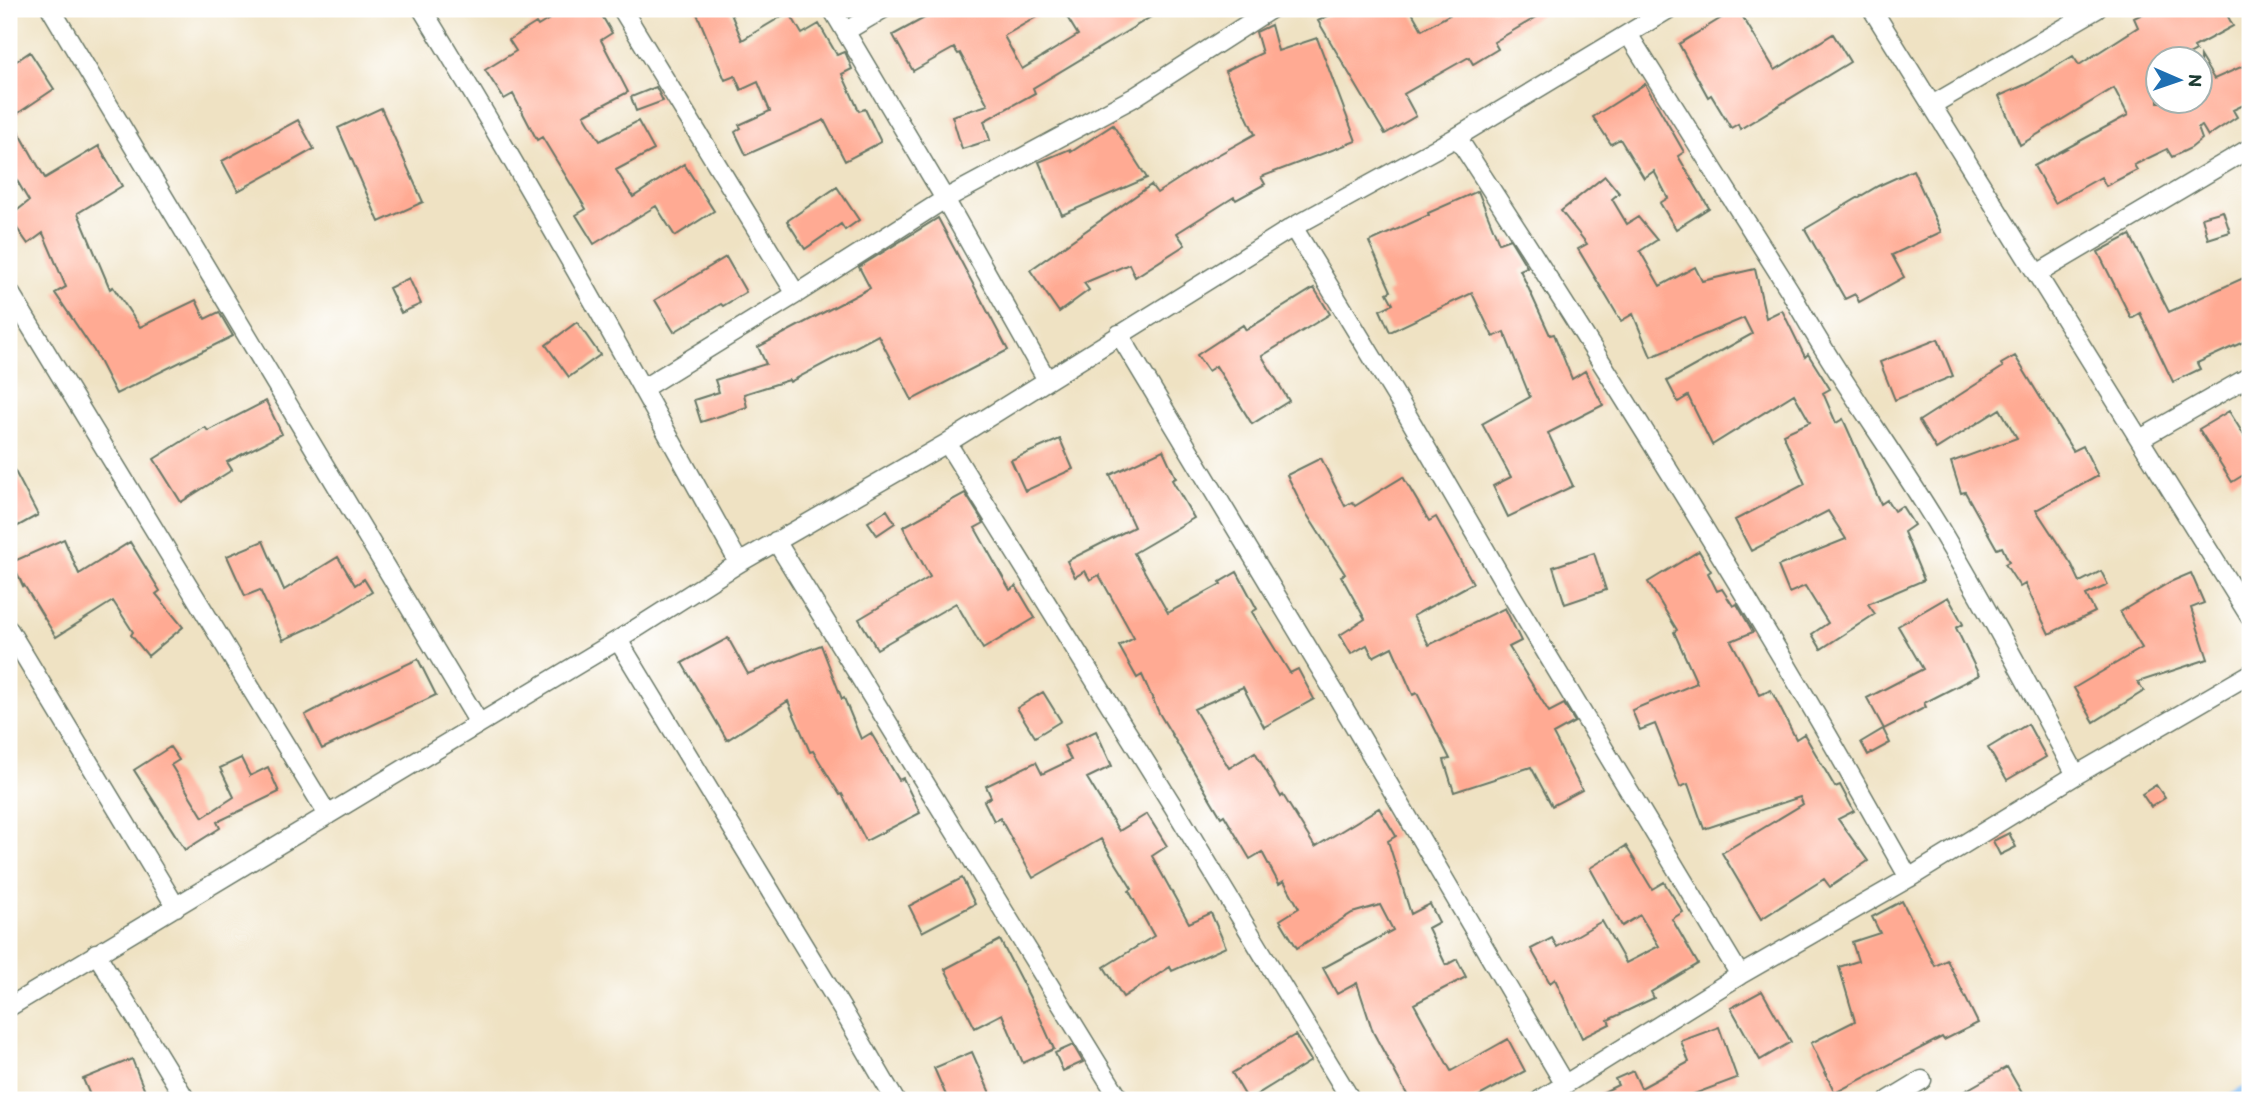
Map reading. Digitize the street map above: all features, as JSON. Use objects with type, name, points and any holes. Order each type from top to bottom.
[{"type":"street","points":[[51,9],[479,723]]},
{"type":"street","points":[[422,9],[459,69],[739,563]]},
{"type":"street","points":[[622,9],[796,294]]},
{"type":"street","points":[[832,9],[945,199],[1047,380]]},
{"type":"street","points":[[846,31],[883,9]]},
{"type":"street","points":[[642,389],[945,199],[1133,98],[1271,9]]},
{"type":"street","points":[[9,1007],[618,640],[739,563],[947,443],[1293,227],[1457,137],[1669,9]]},
{"type":"street","points":[[1872,9],[2248,607]]},
{"type":"street","points":[[1931,105],[2097,9]]},
{"type":"street","points":[[1628,34],[1790,291],[1816,337],[1939,528],[2076,775]]},
{"type":"street","points":[[1457,137],[1570,311],[1677,484],[1797,682],[1909,878]]},
{"type":"street","points":[[2037,274],[2250,148]]},
{"type":"street","points":[[1293,227],[1740,975]]},
{"type":"street","points":[[9,291],[328,815]]},
{"type":"street","points":[[1119,334],[1345,710],[1565,1085]]},
{"type":"street","points":[[2140,439],[2250,376]]},
{"type":"street","points":[[947,443],[1173,806],[1351,1100]]},
{"type":"street","points":[[776,541],[1120,1100]]},
{"type":"street","points":[[9,630],[176,907]]},
{"type":"street","points":[[618,640],[895,1100]]},
{"type":"street","points":[[1540,1100],[1740,975],[1909,878],[2076,775],[2250,674]]},
{"type":"street","points":[[96,953],[186,1100]]},
{"type":"street","points":[[1889,1100],[1922,1080]]},
{"type":"building","points":[[566,9],[598,9],[612,33],[601,40],[628,92],[584,115],[600,141],[638,121],[654,150],[616,170],[633,197],[684,164],[714,211],[675,236],[656,206],[594,244],[576,215],[586,209],[542,137],[537,140],[513,94],[504,99],[485,70],[516,51],[509,40]]},
{"type":"building","points":[[695,9],[729,9],[742,40],[789,12],[802,34],[819,24],[837,55],[844,52],[846,54],[852,69],[842,74],[859,111],[865,109],[881,142],[845,161],[824,120],[746,155],[735,132],[741,128],[739,125],[770,111],[758,82],[741,90],[735,76],[725,80]]},
{"type":"building","points":[[941,9],[1050,9],[1004,36],[1022,69],[1078,35],[1067,17],[1080,9],[1164,9],[1033,88],[1035,93],[984,121],[990,140],[962,149],[952,116],[988,105],[960,53],[954,48],[913,71],[893,35]]},
{"type":"building","points":[[1341,9],[1410,9],[1422,30],[1460,9],[1550,9],[1494,42],[1498,49],[1473,64],[1469,57],[1404,94],[1416,116],[1385,134],[1318,21]]},
{"type":"building","points":[[1736,9],[1775,70],[1833,34],[1850,62],[1740,129],[1738,124],[1731,128],[1711,95],[1708,97],[1679,44]]},
{"type":"building","points":[[2152,9],[2224,9],[2233,26],[2196,46],[2144,46],[2144,116],[2214,116],[2214,79],[2250,63],[2250,102],[2233,110],[2237,117],[2208,136],[2202,126],[2198,128],[2202,139],[2191,148],[2172,157],[2167,149],[2134,165],[2137,170],[2106,186],[2101,177],[2055,203],[2034,166],[2128,115],[2114,88],[2020,145],[1999,96],[2029,83],[2073,56],[2079,65],[2138,27],[2134,18]]},
{"type":"building","points":[[1271,25],[1278,51],[1317,38],[1356,141],[1261,177],[1265,184],[1236,200],[1234,197],[1177,233],[1185,245],[1135,277],[1129,264],[1084,283],[1089,290],[1059,312],[1030,270],[1151,185],[1157,193],[1255,134],[1225,71],[1262,53],[1256,32]]},
{"type":"building","points":[[30,52],[54,89],[11,118],[45,178],[99,146],[122,186],[78,213],[110,289],[113,287],[140,327],[196,300],[205,319],[219,312],[233,336],[116,394],[94,351],[55,293],[66,287],[43,233],[28,244],[9,217],[29,201],[9,167],[9,66]]},
{"type":"building","points":[[1645,84],[1684,152],[1678,156],[1709,208],[1676,229],[1660,203],[1668,198],[1654,171],[1644,178],[1620,139],[1611,144],[1593,117]]},
{"type":"building","points":[[656,87],[663,101],[636,111],[631,97]]},
{"type":"building","points":[[381,108],[423,202],[379,222],[338,128]]},
{"type":"building","points":[[298,120],[314,149],[238,191],[222,161]]},
{"type":"building","points":[[1113,125],[1147,178],[1062,215],[1039,162],[1070,149],[1071,152]]},
{"type":"building","points":[[1913,170],[1941,232],[1892,255],[1904,277],[1859,302],[1855,294],[1845,299],[1805,229],[1878,186]]},
{"type":"building","points":[[1605,176],[1619,193],[1612,199],[1627,224],[1638,217],[1657,240],[1640,251],[1660,286],[1695,267],[1702,281],[1755,269],[1766,318],[1782,310],[1805,357],[1808,354],[1830,389],[1823,393],[1836,423],[1843,419],[1881,504],[1887,500],[1894,511],[1902,506],[1914,525],[1904,532],[1924,580],[1868,604],[1875,614],[1821,649],[1812,634],[1828,623],[1805,586],[1789,593],[1778,566],[1846,539],[1828,511],[1751,551],[1735,520],[1805,484],[1783,434],[1810,422],[1794,394],[1712,445],[1688,396],[1678,402],[1667,381],[1752,334],[1744,318],[1651,357],[1633,314],[1621,321],[1578,249],[1587,244],[1561,211]]},
{"type":"building","points":[[837,187],[859,220],[845,230],[841,224],[805,249],[787,221]]},
{"type":"building","points":[[1478,191],[1499,243],[1510,239],[1527,267],[1520,270],[1550,335],[1554,334],[1572,379],[1585,371],[1603,405],[1548,433],[1573,486],[1508,517],[1493,486],[1511,477],[1482,424],[1530,397],[1504,332],[1493,337],[1472,293],[1390,332],[1380,310],[1393,304],[1387,293],[1391,291],[1369,242]]},
{"type":"building","points":[[2223,211],[2230,232],[2208,239],[2202,217]]},
{"type":"building","points":[[938,218],[1008,350],[912,400],[878,335],[790,382],[789,380],[744,394],[747,407],[701,422],[694,400],[719,392],[715,380],[766,364],[758,347],[870,288],[859,267]]},
{"type":"building","points":[[2130,235],[2169,312],[2250,275],[2250,339],[2197,363],[2200,369],[2173,382],[2140,313],[2131,318],[2098,252]]},
{"type":"building","points":[[726,257],[746,292],[674,332],[655,300]]},
{"type":"building","points":[[409,278],[421,304],[401,313],[389,288]]},
{"type":"building","points":[[1314,288],[1330,314],[1262,356],[1289,401],[1252,424],[1216,366],[1208,371],[1197,355],[1243,325],[1246,330]]},
{"type":"building","points":[[577,322],[600,355],[569,377],[546,345]]},
{"type":"building","points":[[1938,339],[1953,376],[1895,400],[1880,362]]},
{"type":"building","points":[[2015,356],[2073,451],[2083,446],[2098,476],[2036,510],[2080,582],[2101,571],[2108,585],[2086,595],[2095,612],[2049,634],[2025,584],[2020,587],[2005,564],[2009,562],[2002,547],[1997,549],[1965,492],[1961,493],[1951,462],[2017,438],[2000,409],[1936,449],[1919,421],[2003,367],[2001,364]]},
{"type":"building","points":[[266,401],[282,434],[227,462],[232,470],[181,502],[154,459],[205,427],[208,431]]},
{"type":"building","points":[[2229,411],[2250,445],[2250,471],[2232,482],[2199,429]]},
{"type":"building","points":[[1060,439],[1073,469],[1025,491],[1011,460]]},
{"type":"building","points":[[1163,450],[1176,478],[1172,480],[1194,518],[1134,553],[1168,613],[1221,584],[1220,582],[1237,572],[1257,609],[1252,612],[1290,673],[1298,669],[1314,699],[1264,727],[1243,687],[1194,709],[1229,768],[1255,752],[1315,847],[1379,808],[1396,836],[1388,841],[1411,914],[1430,904],[1439,922],[1428,928],[1446,965],[1457,959],[1466,977],[1414,1004],[1451,1071],[1508,1039],[1525,1071],[1472,1100],[1410,1100],[1373,1032],[1357,983],[1337,994],[1323,968],[1393,930],[1380,905],[1352,913],[1297,948],[1280,920],[1299,908],[1284,881],[1279,884],[1262,852],[1250,859],[1224,815],[1221,817],[1159,713],[1142,675],[1137,678],[1119,646],[1134,638],[1099,575],[1090,580],[1085,571],[1075,577],[1067,561],[1134,527],[1110,475]]},
{"type":"building","points":[[1321,458],[1345,506],[1352,502],[1355,506],[1403,477],[1429,521],[1436,517],[1473,583],[1413,616],[1429,645],[1505,608],[1521,641],[1509,647],[1549,712],[1564,704],[1575,722],[1553,734],[1582,790],[1552,806],[1531,767],[1454,792],[1444,760],[1450,759],[1417,693],[1413,695],[1392,647],[1373,657],[1367,645],[1351,654],[1340,635],[1365,619],[1341,576],[1345,574],[1306,513],[1287,475]]},
{"type":"building","points":[[9,460],[38,515],[9,531]]},
{"type":"building","points":[[965,493],[984,523],[975,528],[1010,590],[1016,586],[1035,618],[983,649],[956,603],[877,649],[859,619],[930,577],[903,527]]},
{"type":"building","points":[[887,510],[895,523],[877,535],[868,522]]},
{"type":"building","points":[[64,539],[79,574],[130,542],[160,591],[156,594],[183,627],[148,656],[131,635],[133,632],[113,601],[56,637],[23,586],[12,562]]},
{"type":"building","points":[[263,541],[284,590],[338,557],[355,585],[364,579],[372,592],[327,620],[283,640],[260,590],[245,596],[227,556]]},
{"type":"building","points":[[1699,551],[1711,571],[1708,573],[1717,591],[1722,589],[1733,606],[1737,604],[1753,632],[1731,641],[1760,695],[1771,690],[1796,739],[1804,734],[1835,787],[1840,785],[1854,811],[1838,819],[1868,861],[1830,887],[1824,879],[1761,919],[1722,853],[1803,804],[1800,797],[1704,829],[1688,784],[1680,787],[1655,724],[1640,730],[1632,710],[1697,683],[1674,632],[1677,630],[1648,582]]},
{"type":"building","points":[[1594,553],[1606,590],[1565,604],[1553,567]]},
{"type":"building","points":[[2191,573],[2204,603],[2191,608],[2208,659],[2138,682],[2144,691],[2094,722],[2074,688],[2142,648],[2120,612],[2170,582]]},
{"type":"building","points":[[1948,597],[1963,624],[1956,628],[1979,675],[1924,703],[1926,707],[1884,729],[1867,698],[1923,669],[1898,626]]},
{"type":"building","points":[[728,638],[748,674],[821,645],[861,739],[871,733],[899,780],[903,778],[920,813],[866,841],[842,794],[840,795],[813,751],[810,752],[788,701],[727,740],[682,663]]},
{"type":"building","points":[[418,659],[436,695],[322,749],[305,715]]},
{"type":"building","points":[[1043,692],[1061,721],[1035,737],[1017,708]]},
{"type":"building","points":[[2028,724],[2046,757],[2007,780],[1988,748]]},
{"type":"building","points":[[1883,729],[1890,743],[1868,755],[1861,742]]},
{"type":"building","points":[[1096,731],[1112,766],[1087,778],[1119,831],[1147,814],[1167,846],[1152,856],[1189,923],[1211,913],[1226,947],[1172,971],[1170,967],[1123,997],[1104,967],[1154,936],[1129,891],[1132,889],[1101,839],[1033,878],[1000,818],[994,821],[984,801],[991,797],[986,786],[1036,762],[1042,774],[1071,760],[1064,746]]},
{"type":"building","points":[[170,747],[179,760],[171,765],[203,817],[234,797],[220,768],[241,758],[250,776],[268,767],[279,792],[217,822],[220,828],[185,850],[134,770]]},
{"type":"building","points":[[2156,785],[2165,798],[2151,807],[2142,794]]},
{"type":"building","points":[[2009,833],[2016,847],[2000,855],[1993,841]]},
{"type":"building","points":[[1626,846],[1652,889],[1664,882],[1683,912],[1672,919],[1698,964],[1651,992],[1654,998],[1608,1020],[1610,1024],[1582,1038],[1555,979],[1550,983],[1531,949],[1552,938],[1557,947],[1602,921],[1626,963],[1659,946],[1640,915],[1622,926],[1590,868]]},
{"type":"building","points":[[962,878],[975,904],[922,932],[909,906]]},
{"type":"building","points":[[1902,901],[1935,966],[1947,960],[1978,1023],[1944,1040],[1942,1037],[1835,1093],[1811,1043],[1855,1021],[1839,967],[1858,961],[1852,942],[1880,933],[1872,917]]},
{"type":"building","points":[[1000,940],[1054,1049],[1023,1063],[1002,1014],[975,1028],[945,969]]},
{"type":"building","points":[[1762,991],[1791,1042],[1760,1060],[1731,1008]]},
{"type":"building","points":[[1719,1027],[1737,1078],[1678,1100],[1587,1100],[1618,1085],[1615,1079],[1633,1071],[1641,1088],[1689,1062],[1681,1041]]},
{"type":"building","points":[[1295,1035],[1311,1061],[1248,1100],[1232,1073]]},
{"type":"building","points":[[1073,1045],[1083,1062],[1063,1071],[1055,1053]]},
{"type":"building","points":[[972,1052],[993,1100],[948,1100],[934,1068]]},
{"type":"building","points":[[132,1059],[146,1094],[131,1100],[92,1100],[83,1079]]},
{"type":"building","points":[[2007,1067],[2026,1100],[1949,1100]]},
{"type":"waterway","points":[[2226,1100],[2250,1086]]}]
